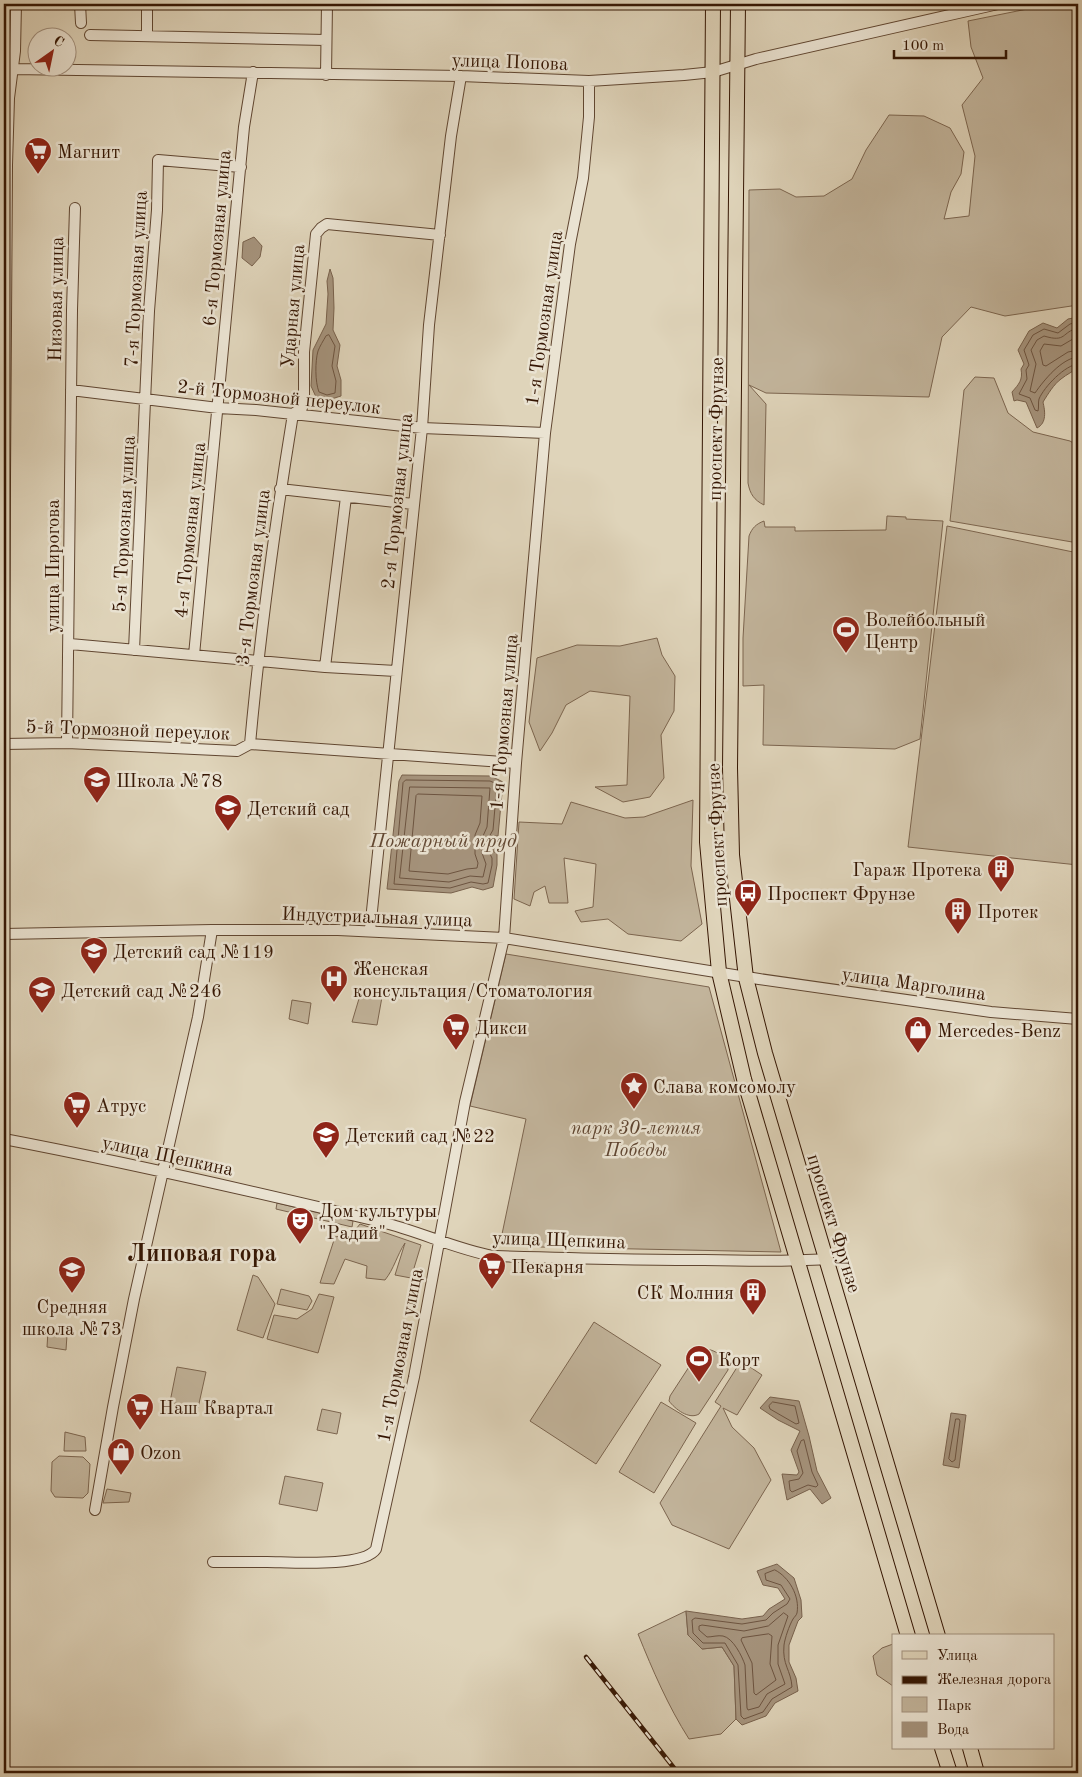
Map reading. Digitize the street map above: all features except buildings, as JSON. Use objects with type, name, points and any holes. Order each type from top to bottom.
[{"type":"main road","name":"проспект Фрунзе","points":[[713,4],[706,842],[719,972],[744,1080],[907,1634]]},
{"type":"main road","name":"проспект Фрунзе","points":[[738,4],[730,768],[732,856],[746,978],[765,1053],[937,1634]]},
{"type":"main road","points":[[943,1750],[950,1773]]},
{"type":"main road","points":[[971,1750],[977,1773]]},
{"type":"street","points":[[4,635],[6,165],[9,98],[15,51],[16,4]]},
{"type":"street","points":[[80,4],[81,23]]},
{"type":"street","points":[[147,4],[147,36]]},
{"type":"street","points":[[326,75],[327,4]]},
{"type":"street","name":"улица Попова","points":[[13,69],[461,76],[589,81],[713,72],[737,64],[998,4]]},
{"type":"street","points":[[90,34],[326,40]]},
{"type":"street","name":"6-я Тормозная улица","points":[[218,408],[244,127],[253,72]]},
{"type":"street","name":"2-я Тормозная улица","points":[[370,930],[422,428],[429,325],[451,136],[461,76]]},
{"type":"street","name":"1-я Тормозная улица","points":[[213,1562],[340,1562],[373,1554],[376,1550],[414,1376],[465,1102],[504,938],[516,763],[545,433],[570,244],[583,178],[588,128],[589,81]]},
{"type":"street","name":"7-я Тормозная улица","points":[[146,400],[158,160],[241,167]]},
{"type":"street","name":"Низовая улица","points":[[71,390],[75,208]]},
{"type":"street","name":"Ударная улица","points":[[293,414],[302,408],[304,396],[304,352],[316,234],[326,224],[440,235]]},
{"type":"street","name":"2-й Тормозной переулок","points":[[71,390],[218,408],[422,428],[545,433]]},
{"type":"street","name":"улица Пирогова","points":[[67,743],[70,644],[71,390]]},
{"type":"street","name":"5-я Тормозная улица","points":[[134,650],[146,400]]},
{"type":"street","name":"4-я Тормозная улица","points":[[194,655],[218,408]]},
{"type":"street","name":"3-я Тормозная улица","points":[[250,744],[258,661],[280,489],[293,414]]},
{"type":"street","points":[[280,489],[413,504]]},
{"type":"street","points":[[325,667],[346,497]]},
{"type":"street","points":[[70,644],[325,667],[396,671]]},
{"type":"street","points":[[4,680],[4,766]]},
{"type":"street","name":"5-й Тормозной переулок","points":[[4,744],[67,743],[237,751],[250,744],[516,763]]},
{"type":"street","points":[[95,1510],[123,1354],[198,1018],[212,930]]},
{"type":"street","name":"Индустриальная улица","points":[[4,934],[212,930],[370,930],[504,938],[719,972],[746,978]]},
{"type":"street","name":"улица Марголина","points":[[746,978],[991,1012],[1078,1019]]},
{"type":"street","name":"улица Щепкина","points":[[4,1139],[164,1172],[384,1222],[493,1256],[607,1260],[798,1261],[826,1258]]},
{"type":"green space","points":[[1052,4],[1078,4],[1078,305],[1005,316],[971,307],[942,337],[929,397],[766,393],[749,385],[766,404],[764,505],[755,499],[748,483],[749,190],[780,189],[796,197],[824,196],[852,179],[866,150],[889,115],[924,116],[950,128],[964,152],[961,174],[951,192],[944,219],[969,216],[975,156],[962,105],[983,78],[971,47],[968,21]]},
{"type":"green space","points":[[975,377],[994,378],[1008,413],[1033,432],[1070,441],[1078,446],[1078,543],[950,521],[964,390]]},
{"type":"green space","name":"Волейбольный Центр","points":[[887,516],[943,521],[920,739],[895,749],[763,745],[764,685],[743,686],[743,638],[749,536],[751,531],[764,521],[765,527],[795,527],[795,531],[886,530]]},
{"type":"green space","points":[[947,526],[1078,553],[1078,865],[908,847]]},
{"type":"green space","points":[[657,638],[662,655],[675,676],[674,711],[661,735],[664,778],[650,797],[623,802],[595,787],[627,785],[630,696],[590,691],[566,705],[552,733],[540,751],[529,722],[537,658],[577,645],[620,646]]},
{"type":"green space","points":[[693,800],[691,866],[702,924],[681,941],[628,934],[608,919],[581,922],[575,911],[593,907],[596,864],[564,858],[568,903],[549,903],[545,886],[534,892],[530,906],[514,899],[519,822],[562,824],[571,802],[625,818],[644,817]]},
{"type":"green space","name":"парк 30-летия Победы","points":[[506,954],[709,987],[781,1252],[540,1247],[501,1239],[526,1119],[470,1106]]},
{"type":"green space","points":[[361,992],[382,997],[377,1025],[352,1022]]},
{"type":"green space","points":[[292,1000],[311,1003],[308,1024],[289,1019]]},
{"type":"green space","points":[[277,1203],[353,1221],[352,1227],[276,1209]]},
{"type":"green space","points":[[360,1224],[421,1245],[411,1278],[395,1275],[405,1243],[385,1280],[366,1278],[367,1266],[345,1259],[334,1284],[320,1283],[335,1237],[352,1234]]},
{"type":"green space","points":[[253,1275],[258,1277],[275,1304],[263,1338],[237,1330]]},
{"type":"green space","points":[[281,1289],[309,1296],[312,1301],[307,1310],[277,1304]]},
{"type":"green space","points":[[319,1294],[334,1297],[318,1353],[267,1339],[274,1315],[297,1319],[312,1309]]},
{"type":"green space","points":[[594,1322],[661,1365],[596,1464],[530,1421]]},
{"type":"green space","points":[[48,1331],[67,1335],[66,1350],[47,1347]]},
{"type":"green space","name":"Корт","points":[[700,1350],[714,1351],[721,1356],[728,1366],[728,1370],[699,1414],[687,1415],[678,1410],[669,1401],[670,1396]]},
{"type":"green space","points":[[741,1361],[762,1375],[737,1415],[723,1408],[732,1427],[754,1448],[771,1480],[729,1549],[672,1525],[660,1503],[721,1406],[715,1402]]},
{"type":"green space","points":[[177,1367],[206,1372],[198,1408],[170,1402]]},
{"type":"green space","points":[[661,1402],[696,1423],[654,1493],[619,1472]]},
{"type":"green space","points":[[322,1409],[341,1413],[337,1434],[317,1430]]},
{"type":"green space","points":[[65,1432],[85,1437],[86,1451],[64,1451]]},
{"type":"green space","points":[[59,1456],[83,1457],[90,1464],[88,1493],[83,1498],[55,1497],[51,1491],[52,1462]]},
{"type":"green space","points":[[285,1476],[323,1483],[317,1511],[279,1504]]},
{"type":"green space","points":[[107,1489],[131,1493],[129,1502],[103,1503]]},
{"type":"green space","points":[[686,1611],[688,1635],[702,1649],[722,1647],[734,1666],[736,1719],[721,1734],[689,1739],[661,1688],[638,1634]]},
{"type":"green space","points":[[892,1644],[892,1685],[877,1675],[873,1656],[882,1648]]},
{"type":"water","points":[[254,237],[262,246],[260,257],[252,266],[242,258],[243,242]]},
{"type":"water","points":[[330,269],[333,278],[333,330],[340,345],[337,366],[341,380],[341,396],[328,400],[316,397],[311,386],[313,350],[326,324],[327,281]]},
{"type":"water","points":[[1078,317],[1078,367],[1058,381],[1049,393],[1043,402],[1044,420],[1037,428],[1026,402],[1014,401],[1012,392],[1020,382],[1021,369],[1024,364],[1018,350],[1029,331],[1043,323],[1057,328],[1068,319]]},
{"type":"water","name":"Пожарный пруд","points":[[402,775],[491,776],[503,782],[498,836],[494,836],[494,852],[497,853],[497,865],[493,887],[483,890],[472,887],[451,893],[387,889],[399,781]]},
{"type":"water","points":[[770,1397],[799,1401],[817,1471],[831,1498],[822,1504],[810,1489],[787,1500],[782,1474],[797,1475],[799,1472],[791,1450],[800,1431],[760,1408]]},
{"type":"water","points":[[951,1413],[966,1415],[959,1468],[943,1465]]},
{"type":"water","points":[[777,1564],[794,1578],[801,1600],[802,1617],[798,1621],[789,1645],[789,1662],[796,1678],[798,1691],[775,1703],[766,1716],[742,1725],[736,1719],[734,1666],[722,1647],[702,1649],[688,1635],[686,1611],[742,1619],[763,1616],[769,1609],[785,1599],[778,1588],[763,1585],[757,1571]]},
{"type":"railway","points":[[586,1657],[678,1773]]},
{"type":"place","name":"Магнит","points":[[38,175]]},
{"type":"place","name":"Волейбольный Центр","points":[[846,654]]},
{"type":"place","name":"Школа №78","points":[[97,804]]},
{"type":"place","name":"Детский сад","points":[[228,832]]},
{"type":"place","name":"Гараж Протека","points":[[1001,893]]},
{"type":"place","name":"Проспект Фрунзе","points":[[748,917]]},
{"type":"place","name":"Протек","points":[[958,935]]},
{"type":"place","name":"Детский сад №119","points":[[94,975]]},
{"type":"place","name":"Женская консультация/Стоматология","points":[[334,1003]]},
{"type":"place","name":"Детский сад №246","points":[[42,1014]]},
{"type":"place","name":"Дикси","points":[[456,1051]]},
{"type":"place","name":"Mercedes-Benz","points":[[918,1054]]},
{"type":"place","name":"Слава комсомолу","points":[[634,1110]]},
{"type":"place","name":"Атрус","points":[[77,1129]]},
{"type":"place","name":"Детский сад №22","points":[[326,1159]]},
{"type":"place","name":"Дом культуры \"Радий\"","points":[[300,1245]]},
{"type":"place","name":"Пекарня","points":[[492,1290]]},
{"type":"place","name":"Средняя школа №73","points":[[72,1294]]},
{"type":"place","name":"СК Молния","points":[[753,1316]]},
{"type":"place","name":"Корт","points":[[699,1383]]},
{"type":"place","name":"Наш Квартал","points":[[140,1431]]},
{"type":"place","name":"Ozon","points":[[121,1476]]},
{"type":"district","name":"Липовая гора","points":[[202,1253]]}]
